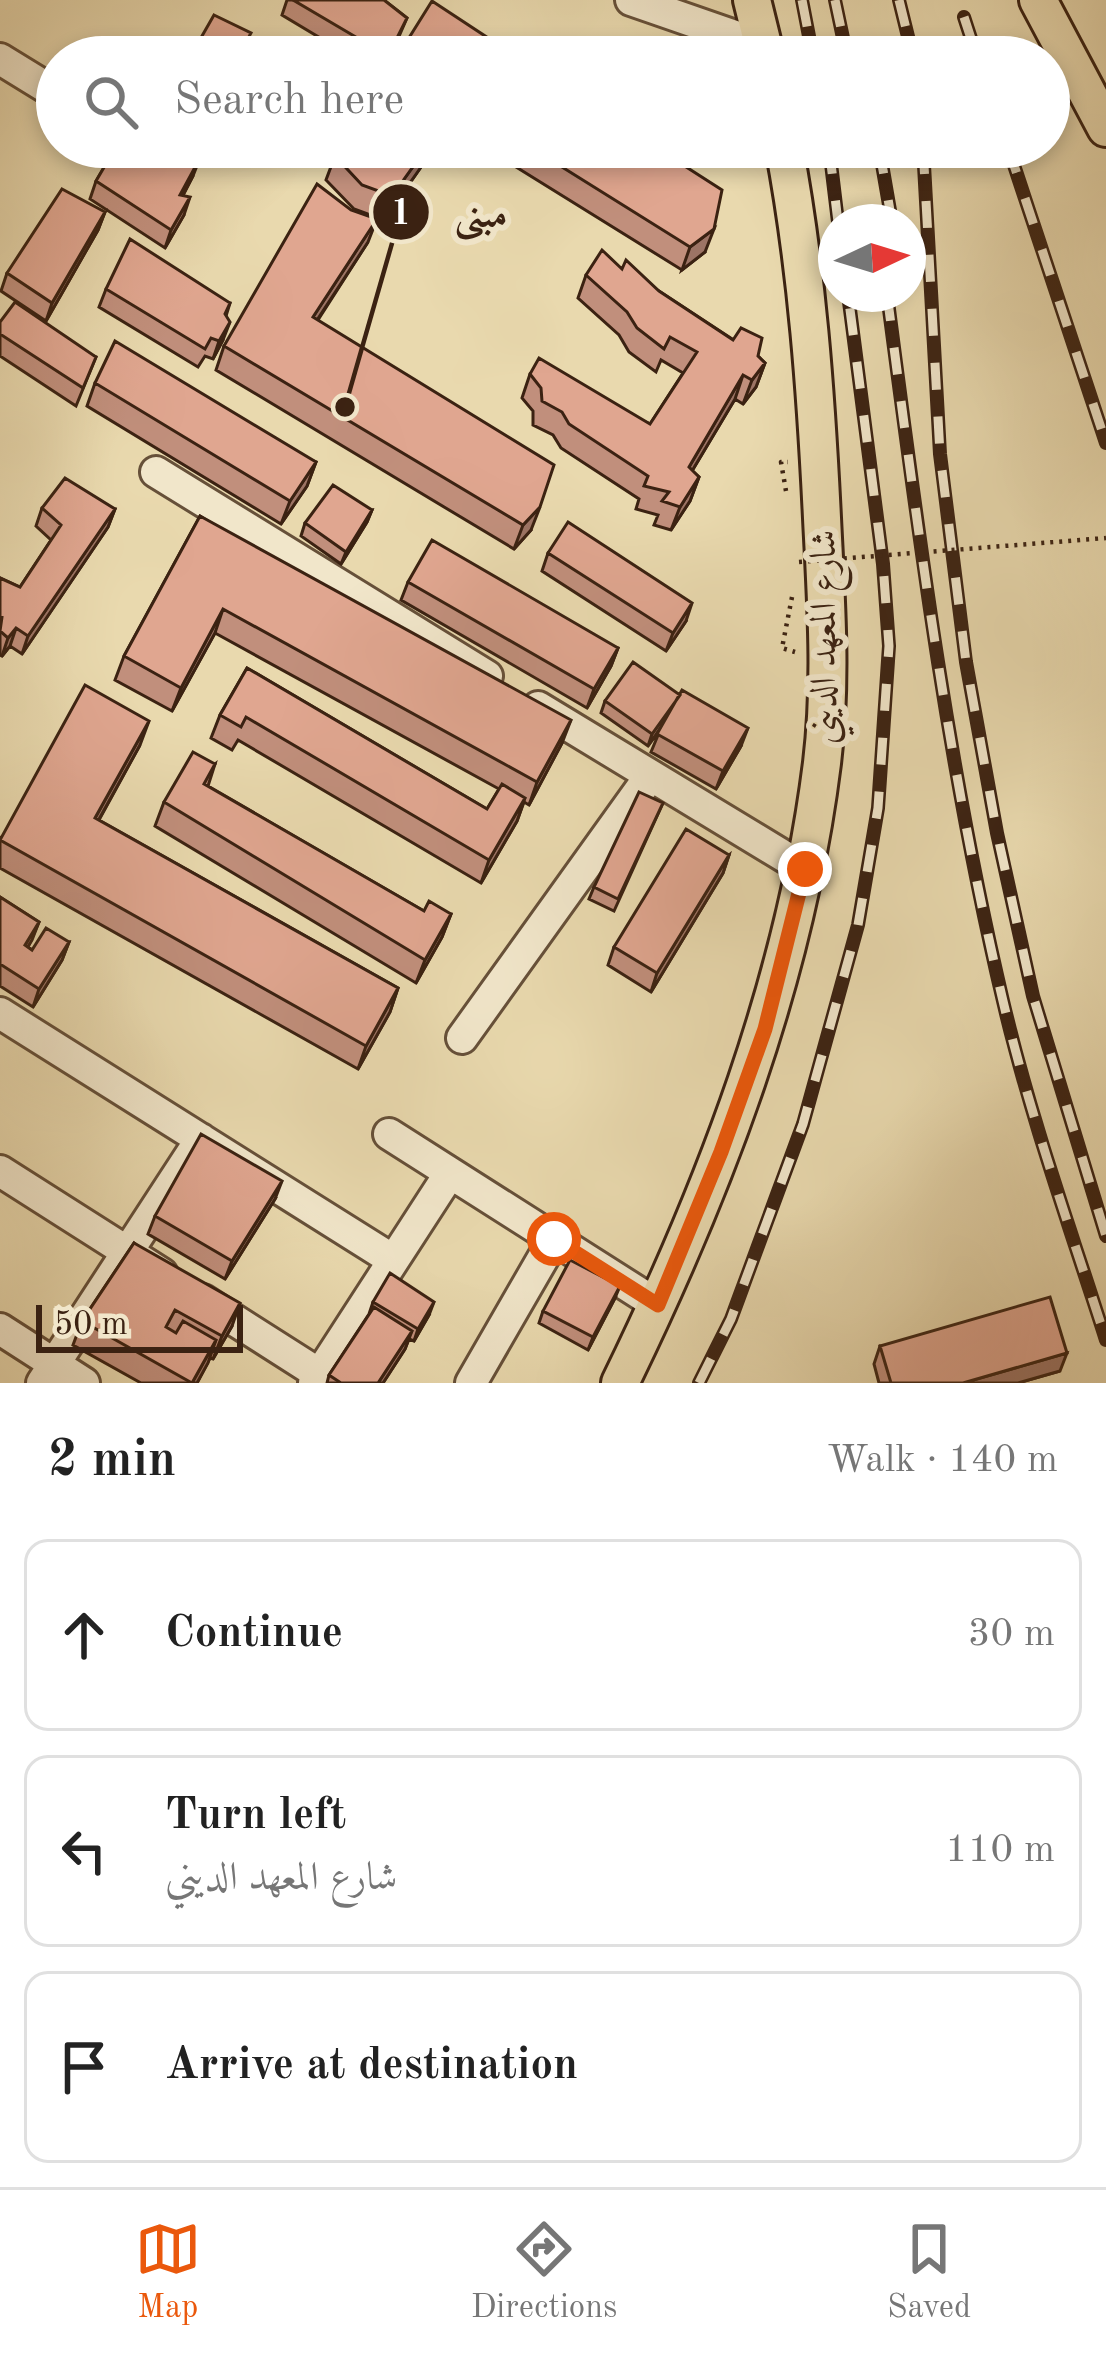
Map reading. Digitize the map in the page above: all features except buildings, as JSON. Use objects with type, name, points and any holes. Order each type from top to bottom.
[{"type":"main road","points":[[752,0],[761,36]]},
{"type":"main road","points":[[1037,0],[1056,36]]},
{"type":"main road","points":[[1070,61],[1106,128]]},
{"type":"main road","name":"شارع المعهد الديني","points":[[620,1383],[721,1152],[765,1029],[805,869],[822,762],[830,663],[810,338],[787,168]]},
{"type":"street","points":[[631,0],[724,36]]},
{"type":"street","points":[[0,59],[36,81]]},
{"type":"street","points":[[156,472],[805,869]]},
{"type":"street","points":[[462,1038],[650,776]]},
{"type":"street","points":[[5,1028],[200,1139],[393,1260]]},
{"type":"street","points":[[389,1134],[658,1305]]},
{"type":"street","points":[[48,1373],[200,1139]]},
{"type":"street","points":[[0,1171],[316,1379],[450,1173]]},
{"type":"street","points":[[471,1383],[554,1239]]},
{"type":"street","points":[[0,1329],[48,1373],[84,1383]]},
{"type":"path","points":[[799,562],[1106,538]]},
{"type":"railway","points":[[802,0],[809,36]]},
{"type":"railway","points":[[835,0],[843,36]]},
{"type":"railway","points":[[899,0],[908,36]]},
{"type":"railway","points":[[964,17],[970,36]]},
{"type":"railway","points":[[832,168],[836,204]]},
{"type":"railway","points":[[883,168],[889,204]]},
{"type":"railway","points":[[924,168],[940,454],[966,662],[1033,996],[1106,1236]]},
{"type":"railway","points":[[1015,168],[1106,443]]},
{"type":"railway","points":[[699,1383],[731,1319],[803,1124],[858,925],[878,808],[889,646],[850,312]]},
{"type":"railway","points":[[889,312],[936,649],[983,913],[1025,1087],[1106,1340]]},
{"type":"place","name":"مبنى","points":[[345,407]]},
{"type":"route","points":[[554,1239],[658,1305],[765,1029],[805,869]]}]
